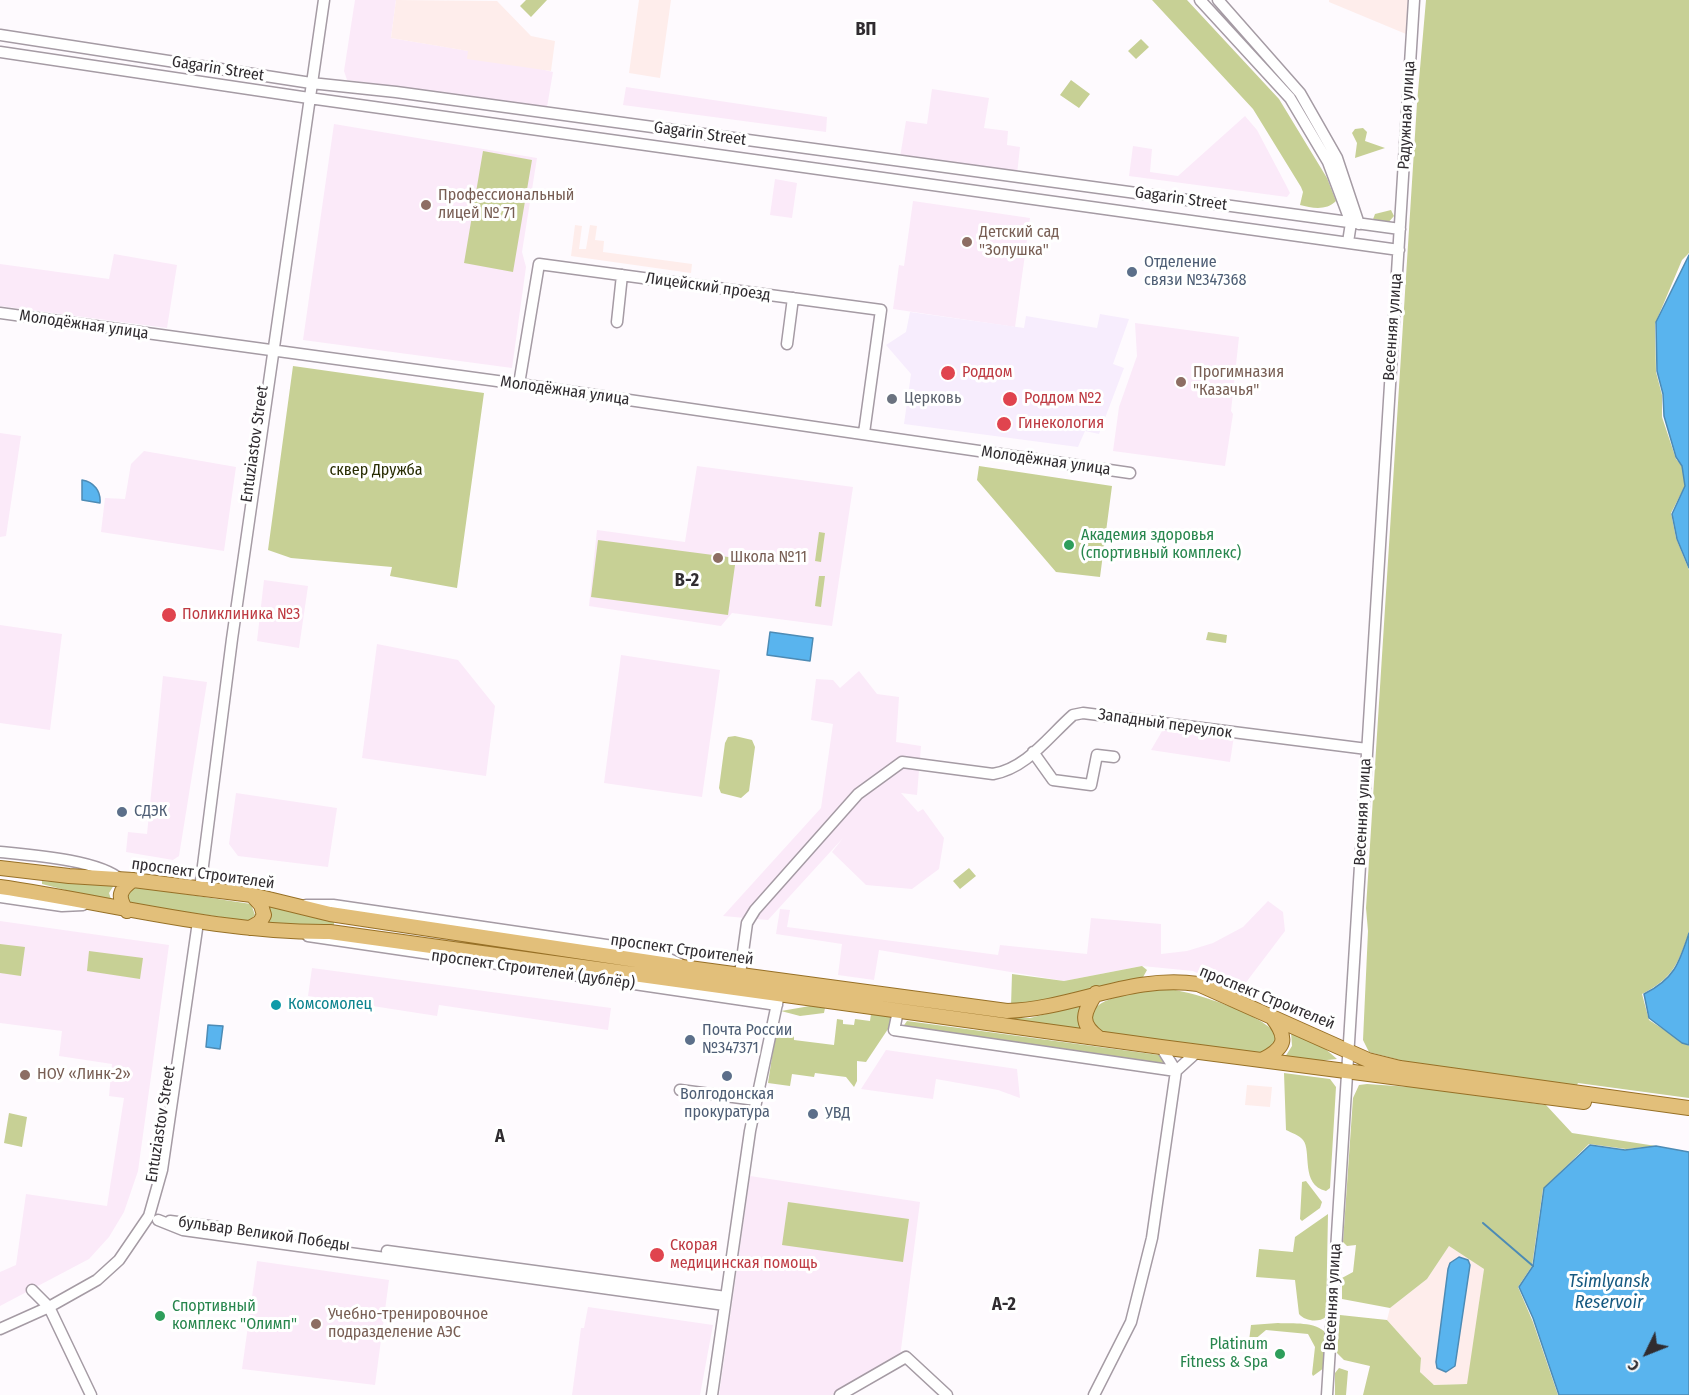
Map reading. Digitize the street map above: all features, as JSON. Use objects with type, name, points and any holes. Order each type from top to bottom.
[{"type":"main road","name":"проспект Строителей","points":[[0,868],[252,895],[330,914],[689,968],[1007,1011],[1033,1010],[1096,993],[1150,982],[1175,981],[1198,984],[1348,1049],[1368,1060],[1400,1068],[1689,1108]]},
{"type":"main road","points":[[127,880],[120,893],[120,901],[128,911]]},
{"type":"main road","name":"проспект Строителей","points":[[0,887],[57,895],[96,905],[195,921],[290,932],[330,932],[778,1000],[898,1011],[1689,1116]]},
{"type":"main road","points":[[250,928],[260,922],[264,915],[261,905],[252,895]]},
{"type":"main road","points":[[1096,993],[1088,1006],[1084,1019],[1087,1030],[1099,1038]]},
{"type":"main road","points":[[1262,1060],[1280,1049],[1283,1042],[1280,1027],[1272,1017]]},
{"type":"street","points":[[198,888],[236,592],[272,350],[319,0]]},
{"type":"street","points":[[309,83],[324,0]]},
{"type":"street","points":[[1200,0],[1290,98],[1328,162],[1360,225]]},
{"type":"street","points":[[1218,0],[1300,93],[1337,158],[1366,245]]},
{"type":"street","name":"Радужная улица","points":[[1400,229],[1414,0]]},
{"type":"street","name":"Gagarin Street","points":[[0,35],[309,83],[396,92],[1400,229]]},
{"type":"street","points":[[82,63],[84,48]]},
{"type":"street","points":[[101,66],[103,51]]},
{"type":"street","name":"Gagarin Street","points":[[0,52],[1399,250]]},
{"type":"street","points":[[1348,242],[1360,225]]},
{"type":"street","name":"Весенняя улица","points":[[1327,1395],[1400,229]]},
{"type":"street","name":"Лицейский проезд","points":[[519,384],[538,264],[881,310],[864,433]]},
{"type":"street","name":"Лицейский проезд","points":[[617,322],[622,275]]},
{"type":"street","name":"Лицейский проезд","points":[[787,344],[793,298]]},
{"type":"street","name":"Молодёжная улица","points":[[0,313],[519,384],[1130,473]]},
{"type":"street","name":"Западный переулок","points":[[740,974],[747,924],[755,910],[869,784],[902,762],[993,774],[1007,772],[1034,752],[1073,715],[1083,713],[1367,749]]},
{"type":"street","points":[[1034,752],[1053,780],[1091,785],[1097,755],[1114,757]]},
{"type":"street","points":[[0,852],[54,858],[113,871],[127,880]]},
{"type":"street","points":[[0,897],[62,906],[96,905]]},
{"type":"street","name":"Entuziastov Street","points":[[0,1323],[48,1304],[96,1274],[116,1256],[142,1214],[156,1168],[162,1116],[195,921]]},
{"type":"street","points":[[712,1395],[756,1100],[778,1000]]},
{"type":"street","points":[[898,1011],[894,1030],[1176,1071]]},
{"type":"street","points":[[1161,1047],[1176,1071]]},
{"type":"street","points":[[1094,1395],[1131,1322],[1152,1238],[1176,1071],[1197,1052]]},
{"type":"street","points":[[680,1090],[756,1100]]},
{"type":"street","name":"бульвар Великой Победы","points":[[158,1220],[725,1301],[183,1230],[158,1220]]},
{"type":"street","points":[[32,1290],[48,1304],[91,1395]]},
{"type":"street","points":[[0,1329],[48,1304]]},
{"type":"street","points":[[840,1395],[906,1357],[947,1395]]},
{"type":"shaded area","points":[[355,0],[396,0],[391,38],[469,51],[553,72],[547,107],[347,80],[344,71]]},
{"type":"shaded area","points":[[396,0],[497,1],[531,36],[555,41],[551,71],[467,59],[468,51],[391,38]]},
{"type":"shaded area","points":[[639,0],[671,0],[660,78],[629,73]]},
{"type":"shaded area","points":[[1329,0],[1408,0],[1406,34],[1329,2]]},
{"type":"shaded area","points":[[626,87],[827,117],[826,132],[623,105]]},
{"type":"shaded area","points":[[932,89],[989,98],[984,128],[1008,131],[1007,145],[1020,147],[1017,174],[900,157],[906,121],[927,124]]},
{"type":"shaded area","points":[[1245,116],[1257,130],[1286,185],[1290,193],[1287,197],[1129,176],[1133,146],[1152,149],[1150,172],[1178,176]]},
{"type":"shaded area","name":"Профессиональный лицей № 71","points":[[334,124],[537,158],[522,252],[526,267],[512,368],[303,340]]},
{"type":"shaded area","points":[[775,179],[797,183],[792,218],[770,215]]},
{"type":"shaded area","name":"Детский сад \"Золушка\"","points":[[913,201],[1030,218],[1015,327],[893,309],[899,265],[904,266]]},
{"type":"shaded area","points":[[575,225],[582,226],[579,249],[586,249],[590,225],[597,226],[595,240],[604,241],[603,252],[692,264],[691,273],[571,256]]},
{"type":"shaded area","points":[[114,254],[177,265],[167,328],[0,306],[0,264],[109,279]]},
{"type":"shaded area","name":"Роддом №2","points":[[910,312],[1024,328],[1026,316],[1097,328],[1100,314],[1129,319],[1113,364],[1124,368],[1099,434],[1085,431],[1078,447],[904,424],[911,374],[886,345],[906,332]]},
{"type":"shaded area","name":"Прогимназия \"Казачья\"","points":[[1135,323],[1239,337],[1231,411],[1233,414],[1225,466],[1113,451],[1119,407],[1137,356]]},
{"type":"shaded area","points":[[0,433],[21,436],[6,536],[0,537]]},
{"type":"shaded area","points":[[144,451],[236,467],[224,551],[101,532],[105,498],[125,499],[131,464]]},
{"type":"shaded area","name":"Школа №11","points":[[697,466],[853,487],[832,626],[732,613],[721,626],[589,606],[597,530],[685,542]]},
{"type":"shaded area","points":[[264,580],[308,586],[299,648],[257,641]]},
{"type":"shaded area","points":[[0,625],[62,634],[50,730],[0,723]]},
{"type":"shaded area","points":[[377,644],[458,660],[495,706],[486,776],[362,758]]},
{"type":"shaded area","points":[[621,655],[720,670],[702,797],[604,783]]},
{"type":"shaded area","points":[[859,671],[877,694],[899,697],[896,742],[921,746],[917,795],[901,793],[918,812],[923,809],[944,838],[939,869],[912,889],[866,885],[832,852],[843,838],[768,920],[723,916],[821,808],[833,724],[811,720],[816,679],[833,680],[840,688]]},
{"type":"shaded area","points":[[163,676],[207,682],[179,856],[173,860],[126,852],[128,832],[147,834]]},
{"type":"shaded area","points":[[1165,726],[1234,736],[1230,762],[1151,750]]},
{"type":"shaded area","points":[[236,793],[337,808],[328,867],[238,856],[229,844]]},
{"type":"shaded area","points":[[1268,901],[1283,912],[1285,931],[1238,993],[1193,971],[1142,966],[1064,981],[879,950],[874,980],[838,975],[842,944],[776,934],[780,909],[790,910],[787,927],[998,955],[1000,945],[1087,954],[1091,918],[1161,924],[1161,954],[1187,951],[1213,943],[1243,927]]},
{"type":"shaded area","points":[[0,921],[169,945],[138,1171],[124,1212],[109,1237],[89,1259],[0,1306],[0,1272],[16,1265],[26,1194],[107,1206],[124,1098],[109,1096],[112,1064],[59,1056],[62,1031],[0,1023]]},
{"type":"shaded area","points":[[312,968],[611,1008],[608,1030],[439,1005],[437,1016],[308,996]]},
{"type":"shaded area","points":[[886,1050],[1017,1069],[1020,1098],[998,1090],[936,1079],[933,1099],[861,1089]]},
{"type":"shaded area","points":[[1247,1085],[1272,1087],[1270,1107],[1245,1105]]},
{"type":"shaded area","points":[[750,1176],[920,1202],[900,1357],[832,1395],[719,1395]]},
{"type":"shaded area","points":[[1449,1246],[1484,1269],[1468,1384],[1434,1385],[1420,1372],[1421,1358],[1387,1320],[1390,1308],[1427,1279]]},
{"type":"shaded area","name":"Учебно-тренировочное подразделение АЭС","points":[[257,1261],[389,1280],[375,1385],[242,1369]]},
{"type":"shaded area","points":[[588,1307],[713,1325],[700,1395],[572,1395],[581,1328],[584,1328]]},
{"type":"green space","points":[[526,0],[547,0],[531,17],[520,6]]},
{"type":"green space","points":[[1152,0],[1187,0],[1279,99],[1327,178],[1336,201],[1328,206],[1314,208],[1300,205],[1303,192],[1301,187],[1253,109]]},
{"type":"green space","points":[[1426,0],[1689,0],[1689,253],[1682,260],[1655,324],[1656,372],[1662,395],[1662,417],[1676,459],[1682,466],[1685,486],[1671,513],[1676,538],[1689,570],[1689,932],[1681,953],[1668,976],[1642,994],[1649,1020],[1689,1046],[1689,1098],[1578,1083],[1577,1085],[1427,1067],[1369,1052],[1363,1040],[1368,931],[1366,908],[1417,103]]},
{"type":"green space","points":[[1141,39],[1149,47],[1136,59],[1128,51]]},
{"type":"green space","points":[[1071,80],[1090,94],[1079,108],[1060,95]]},
{"type":"green space","points":[[1363,128],[1367,132],[1365,141],[1385,148],[1355,158],[1357,143],[1352,133],[1355,129]]},
{"type":"green space","points":[[483,151],[532,160],[513,272],[464,263]]},
{"type":"green space","points":[[1391,210],[1394,216],[1387,224],[1372,222],[1375,214]]},
{"type":"green space","name":"сквер Дружба","points":[[293,366],[484,393],[457,588],[390,576],[392,567],[291,558],[268,550]]},
{"type":"green space","name":"Академия здоровья (спортивный комплекс)","points":[[979,466],[1112,486],[1100,577],[1056,572],[977,480]]},
{"type":"green space","points":[[819,532],[825,533],[821,562],[815,561]]},
{"type":"green space","points":[[598,540],[736,558],[728,615],[591,597]]},
{"type":"green space","points":[[819,576],[825,576],[821,607],[815,606]]},
{"type":"green space","points":[[1208,632],[1227,635],[1226,643],[1206,640]]},
{"type":"green space","points":[[735,736],[752,740],[755,747],[749,791],[741,798],[721,793],[719,788],[725,743],[728,737]]},
{"type":"green space","points":[[969,868],[976,876],[960,889],[953,881]]},
{"type":"green space","points":[[42,881],[114,885],[109,893],[112,902],[42,884]]},
{"type":"green space","points":[[131,886],[251,904],[255,915],[249,921],[130,904],[124,894]]},
{"type":"green space","points":[[266,906],[334,921],[334,926],[265,923]]},
{"type":"green space","points":[[0,944],[25,947],[21,976],[0,973]]},
{"type":"green space","points":[[89,951],[143,958],[140,979],[87,971]]},
{"type":"green space","points":[[1142,966],[1147,970],[1142,979],[1060,1000],[1011,1006],[1012,974],[1064,981]]},
{"type":"green space","points":[[1168,989],[1209,999],[1256,1018],[1275,1033],[1274,1044],[1267,1051],[1260,1053],[1101,1033],[1093,1025],[1092,1012],[1106,1001],[1127,994]]},
{"type":"green space","points":[[1082,1005],[1078,1017],[1082,1032],[1011,1022],[1011,1018],[1030,1018]]},
{"type":"green space","points":[[810,1006],[825,1008],[824,1013],[800,1016],[781,1011]]},
{"type":"green space","points":[[871,1014],[891,1017],[894,1020],[866,1062],[857,1061],[857,1081],[854,1087],[846,1077],[815,1073],[814,1077],[792,1074],[790,1086],[768,1083],[776,1031],[794,1034],[794,1040],[834,1045],[837,1019],[843,1020],[843,1024],[854,1025],[855,1019],[870,1021]]},
{"type":"green space","points":[[907,1021],[1159,1055],[1166,1063],[1165,1067],[902,1028]]},
{"type":"green space","points":[[1291,1032],[1322,1046],[1337,1059],[1317,1061],[1285,1057],[1292,1046]]},
{"type":"green space","points":[[1284,1073],[1330,1079],[1336,1087],[1330,1188],[1326,1191],[1318,1188],[1313,1182],[1303,1140],[1286,1130]]},
{"type":"green space","points":[[1359,1085],[1425,1088],[1546,1105],[1572,1133],[1656,1146],[1626,1149],[1589,1144],[1543,1189],[1532,1266],[1518,1287],[1533,1322],[1558,1395],[1363,1395],[1370,1366],[1344,1360],[1337,1353],[1340,1315],[1387,1320],[1421,1358],[1420,1372],[1434,1385],[1467,1384],[1484,1269],[1449,1246],[1427,1279],[1390,1308],[1342,1299],[1342,1278],[1353,1272],[1356,1245],[1347,1246],[1343,1242],[1353,1098]]},
{"type":"green space","points":[[9,1113],[27,1117],[22,1147],[4,1143]]},
{"type":"green space","points":[[1306,1181],[1322,1202],[1320,1208],[1302,1221],[1300,1219],[1302,1182]]},
{"type":"green space","points":[[788,1202],[909,1219],[903,1262],[782,1245]]},
{"type":"green space","points":[[1328,1214],[1326,1317],[1312,1320],[1299,1314],[1295,1280],[1256,1277],[1259,1249],[1293,1252],[1295,1237]]},
{"type":"green space","points":[[1278,1323],[1310,1325],[1326,1333],[1324,1368],[1313,1376],[1315,1347],[1308,1334],[1266,1330],[1253,1341],[1252,1348],[1248,1349],[1251,1325]]},
{"type":"green space","points":[[1339,1368],[1348,1371],[1346,1395],[1335,1395],[1335,1373]]},
{"type":"water","points":[[1689,255],[1689,568],[1677,539],[1672,514],[1685,486],[1682,466],[1676,457],[1664,416],[1663,394],[1657,371],[1656,322]]},
{"type":"water","points":[[82,480],[96,488],[100,503],[82,500]]},
{"type":"water","points":[[770,632],[813,638],[810,661],[767,655]]},
{"type":"water","points":[[1689,933],[1689,1045],[1682,1043],[1649,1018],[1644,994],[1669,976],[1682,954]]},
{"type":"water","points":[[208,1025],[223,1026],[220,1049],[206,1047]]},
{"type":"water","name":"Tsimlyansk Reservoir","points":[[1590,1145],[1625,1150],[1656,1146],[1689,1152],[1689,1395],[1559,1395],[1533,1318],[1519,1287],[1533,1266],[1544,1188]]},
{"type":"water","points":[[1459,1257],[1468,1260],[1470,1265],[1455,1366],[1446,1372],[1437,1368],[1436,1362],[1448,1269],[1450,1263]]},
{"type":"waterway","points":[[1483,1223],[1533,1266]]},
{"type":"place","name":"Профессиональный лицей № 71","points":[[426,205]]},
{"type":"place","name":"Детский сад \"Золушка\"","points":[[967,242]]},
{"type":"place","name":"Отделение связи №347368","points":[[1132,272]]},
{"type":"place","name":"Роддом","points":[[948,373]]},
{"type":"place","name":"Прогимназия \"Казачья\"","points":[[1181,382]]},
{"type":"place","name":"Церковь","points":[[892,399]]},
{"type":"place","name":"Роддом №2","points":[[1010,399]]},
{"type":"place","name":"Гинекология","points":[[1004,424]]},
{"type":"place","name":"Академия здоровья (спортивный комплекс)","points":[[1069,545]]},
{"type":"place","name":"Школа №11","points":[[718,558]]},
{"type":"place","name":"Поликлиника №3","points":[[169,615]]},
{"type":"place","name":"СДЭК","points":[[122,812]]},
{"type":"place","name":"Комсомолец","points":[[276,1005]]},
{"type":"place","name":"Почта России №347371","points":[[690,1040]]},
{"type":"place","name":"НОУ «Линк-2»","points":[[25,1075]]},
{"type":"place","name":"Волгодонская прокуратура","points":[[727,1076]]},
{"type":"place","name":"УВД","points":[[813,1114]]},
{"type":"place","name":"Скорая медицинская помощь","points":[[657,1255]]},
{"type":"place","name":"Спортивный комплекс \"Олимп\"","points":[[160,1316]]},
{"type":"place","name":"Учебно-тренировочное подразделение АЭС","points":[[316,1324]]},
{"type":"place","name":"Platinum Fitness & Spa","points":[[1280,1354]]},
{"type":"district","name":"ВП","points":[[866,30]]},
{"type":"district","name":"В-2","points":[[687,581]]},
{"type":"district","name":"А","points":[[500,1137]]},
{"type":"district","name":"А-2","points":[[1004,1305]]}]
